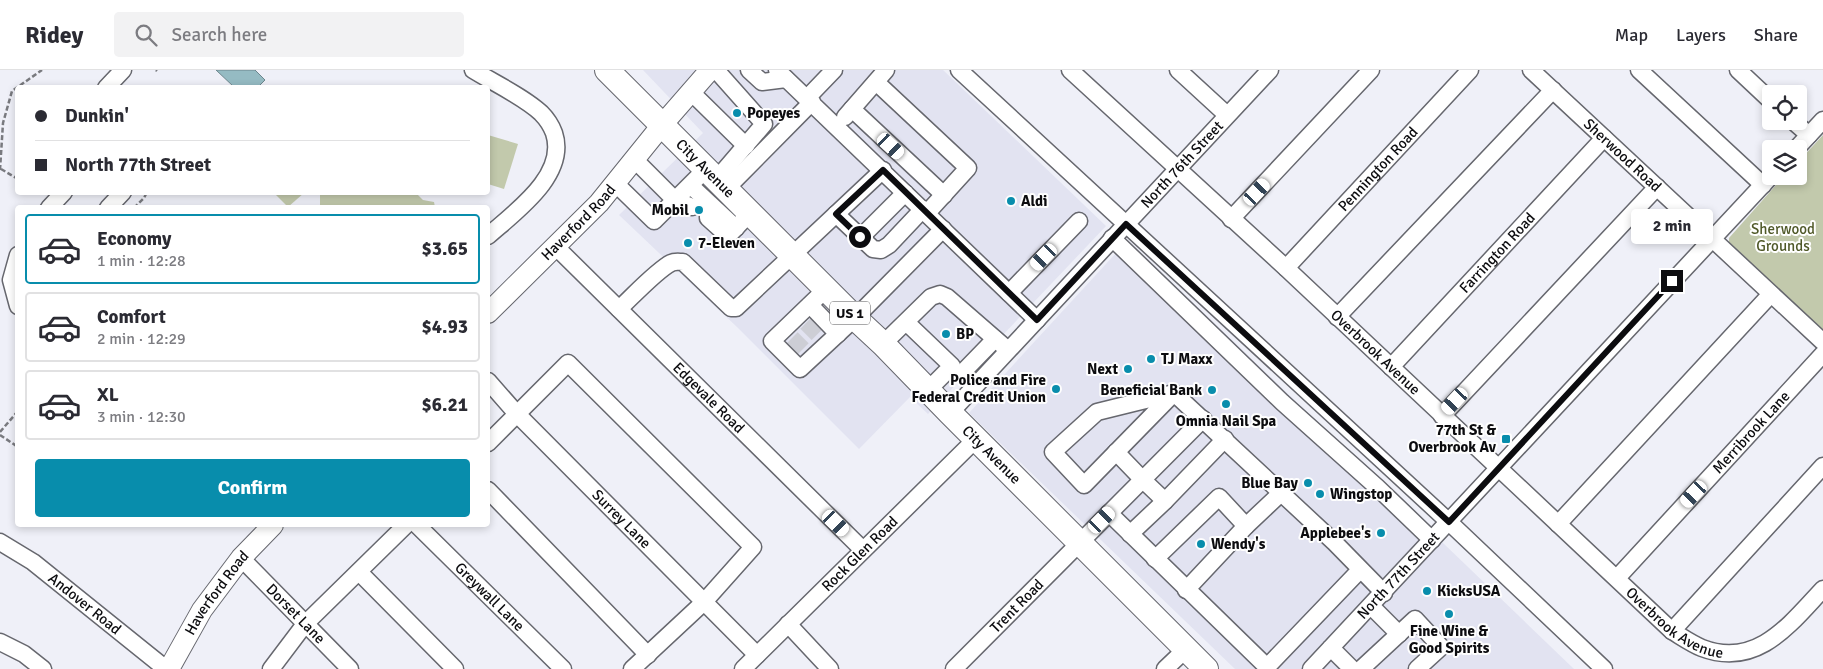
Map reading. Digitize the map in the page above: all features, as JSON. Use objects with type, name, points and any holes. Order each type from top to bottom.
[{"type":"highway","name":"City Avenue","points":[[607,70],[662,124],[701,197],[743,220],[792,255],[810,308],[855,318],[884,344],[950,413],[1206,669]]},
{"type":"main road","name":"Haverford Road","points":[[490,311],[599,203],[662,124],[710,70]]},
{"type":"main road","name":"Haverford Road","points":[[167,669],[202,610],[241,558],[271,527]]},
{"type":"street","points":[[109,85],[124,70]]},
{"type":"street","points":[[473,70],[542,113],[551,125],[556,141],[555,159],[547,178],[537,191],[490,234]]},
{"type":"street","points":[[701,197],[764,124],[716,70]]},
{"type":"street","points":[[749,70],[762,82],[782,74],[1037,320]]},
{"type":"street","points":[[615,183],[654,220],[701,197],[810,100],[834,70]]},
{"type":"street","points":[[960,70],[1449,522],[1604,669]]},
{"type":"street","name":"Overbrook Avenue","points":[[1070,70],[1286,268],[1672,631],[1702,648],[1731,655],[1757,649],[1780,635],[1823,589]]},
{"type":"street","points":[[1178,70],[1228,115]]},
{"type":"street","name":"North 76th Street","points":[[950,413],[1270,70]]},
{"type":"street","points":[[1232,220],[1371,70]]},
{"type":"street","name":"Pennington Road","points":[[1286,268],[1470,70]]},
{"type":"street","name":"Sherwood Road","points":[[1531,70],[1823,342]]},
{"type":"street","points":[[1639,70],[1762,177]]},
{"type":"street","points":[[1738,70],[1762,93]]},
{"type":"street","points":[[836,126],[881,76],[968,168],[944,195],[889,245],[878,250],[873,249],[836,214]]},
{"type":"street","points":[[1337,318],[1553,90]]},
{"type":"street","points":[[690,91],[746,146]]},
{"type":"street","points":[[852,109],[944,195]]},
{"type":"street","points":[[1804,140],[1823,120]]},
{"type":"street","points":[[1803,130],[1808,135]]},
{"type":"street","name":"Farrington Road","points":[[1391,367],[1604,138]]},
{"type":"street","points":[[634,159],[743,220],[728,236],[701,197]]},
{"type":"street","points":[[619,309],[656,274],[676,261],[683,262],[730,308],[736,308],[883,170]]},
{"type":"street","name":"North 77th Street","points":[[1311,669],[1763,185]]},
{"type":"street","points":[[1442,416],[1657,187]]},
{"type":"street","points":[[868,230],[905,193]]},
{"type":"street","points":[[52,205],[61,195]]},
{"type":"street","points":[[111,205],[120,195]]},
{"type":"street","points":[[1009,293],[1079,221]]},
{"type":"street","points":[[810,308],[797,344],[827,338],[855,318],[943,229]]},
{"type":"street","points":[[1112,238],[1282,402],[1378,488],[1432,540]]},
{"type":"street","name":"Edgevale Road","points":[[556,246],[863,550]]},
{"type":"street","points":[[15,266],[11,280],[15,295]]},
{"type":"street","points":[[884,344],[932,297],[940,294],[947,297],[1008,350]]},
{"type":"street","points":[[1558,524],[1771,294]]},
{"type":"street","points":[[810,308],[827,338]]},
{"type":"street","points":[[906,322],[974,386]]},
{"type":"street","points":[[928,390],[995,339]]},
{"type":"street","name":"Merribrook Lane","points":[[1617,578],[1823,354]]},
{"type":"street","points":[[490,441],[568,362],[753,547],[704,602],[632,669]]},
{"type":"street","name":"Surrey Lane","points":[[490,383],[517,414],[758,655]]},
{"type":"street","points":[[1174,393],[1335,543],[1384,593]]},
{"type":"street","points":[[1174,393],[1084,485],[1053,452],[1097,412],[1174,393]]},
{"type":"street","name":"Trent Road","points":[[954,669],[1203,419]]},
{"type":"street","name":"Rock Glen Road","points":[[743,669],[976,439]]},
{"type":"street","points":[[1130,534],[1225,439]]},
{"type":"street","points":[[1116,452],[1165,501]]},
{"type":"street","points":[[1672,631],[1823,466]]},
{"type":"street","points":[[490,492],[648,655]]},
{"type":"street","points":[[1186,590],[1246,526],[1281,493]]},
{"type":"street","points":[[1155,559],[1219,497],[1246,526]]},
{"type":"street","points":[[1109,513],[1267,667],[1360,570]]},
{"type":"street","points":[[271,669],[305,624],[404,527]]},
{"type":"street","name":"Greywall Lane","points":[[420,527],[563,669]]},
{"type":"street","name":"Andover Road","points":[[0,542],[33,562],[167,669]]},
{"type":"street","name":"Dorset Lane","points":[[241,558],[350,669]]},
{"type":"street","points":[[359,572],[455,669]]},
{"type":"street","points":[[1371,606],[1399,634]]},
{"type":"street","points":[[1361,669],[1415,619],[1441,647],[1417,669]]},
{"type":"street","points":[[788,624],[830,669]]},
{"type":"street","points":[[0,642],[24,654],[43,669]]},
{"type":"street","points":[[1165,669],[1186,648]]},
{"type":"street","points":[[1331,648],[1352,669]]},
{"type":"path","points":[[21,85],[42,70]]},
{"type":"path","points":[[15,89],[12,91],[3,123],[0,169],[15,177]]},
{"type":"path","points":[[137,205],[146,195]]},
{"type":"path","points":[[15,415],[0,433],[15,445]]},
{"type":"shaded area","points":[[643,70],[943,70],[1106,226],[928,414],[910,397],[859,449],[737,327],[619,215],[703,133]]},
{"type":"shaded area","points":[[1128,240],[1574,669],[1235,669],[969,413]]},
{"type":"green space","name":"Sherwood Grounds","points":[[1823,135],[1823,330],[1729,242],[1729,238],[1776,185],[1807,185],[1807,152]]},
{"type":"green space","points":[[490,136],[518,144],[504,189],[490,185]]},
{"type":"green space","points":[[276,195],[302,195],[290,205],[286,205]]},
{"type":"green space","points":[[320,195],[418,195],[423,200],[434,202],[435,205],[320,205]]},
{"type":"water","points":[[216,70],[255,70],[265,80],[260,85],[232,85]]},
{"type":"tunnel","points":[[806,323],[818,335]]},
{"type":"tunnel","points":[[792,338],[803,349]]},
{"type":"place","name":"Popeyes","points":[[737,113]]},
{"type":"place","name":"Aldi","points":[[1011,201]]},
{"type":"place","name":"Mobil","points":[[699,210]]},
{"type":"place","name":"7-Eleven","points":[[688,243]]},
{"type":"place","name":"BP","points":[[946,334]]},
{"type":"place","name":"TJ Maxx","points":[[1151,359]]},
{"type":"place","name":"Next","points":[[1128,369]]},
{"type":"place","name":"Police and Fire Federal Credit Union","points":[[1056,389]]},
{"type":"place","name":"Beneficial Bank","points":[[1212,390]]},
{"type":"place","name":"Omnia Nail Spa","points":[[1226,404]]},
{"type":"place","name":"77th St & Overbrook Av","points":[[1506,439]]},
{"type":"place","name":"Blue Bay","points":[[1308,483]]},
{"type":"place","name":"Wingstop","points":[[1320,494]]},
{"type":"place","name":"Applebee's","points":[[1381,533]]},
{"type":"place","name":"Wendy's","points":[[1201,544]]},
{"type":"place","name":"KicksUSA","points":[[1427,591]]},
{"type":"place","name":"Fine Wine & Good Spirits","points":[[1449,614]]},
{"type":"route","points":[[860,237],[836,214],[883,170],[1037,320],[1126,224],[1449,522],[1672,281]]}]
